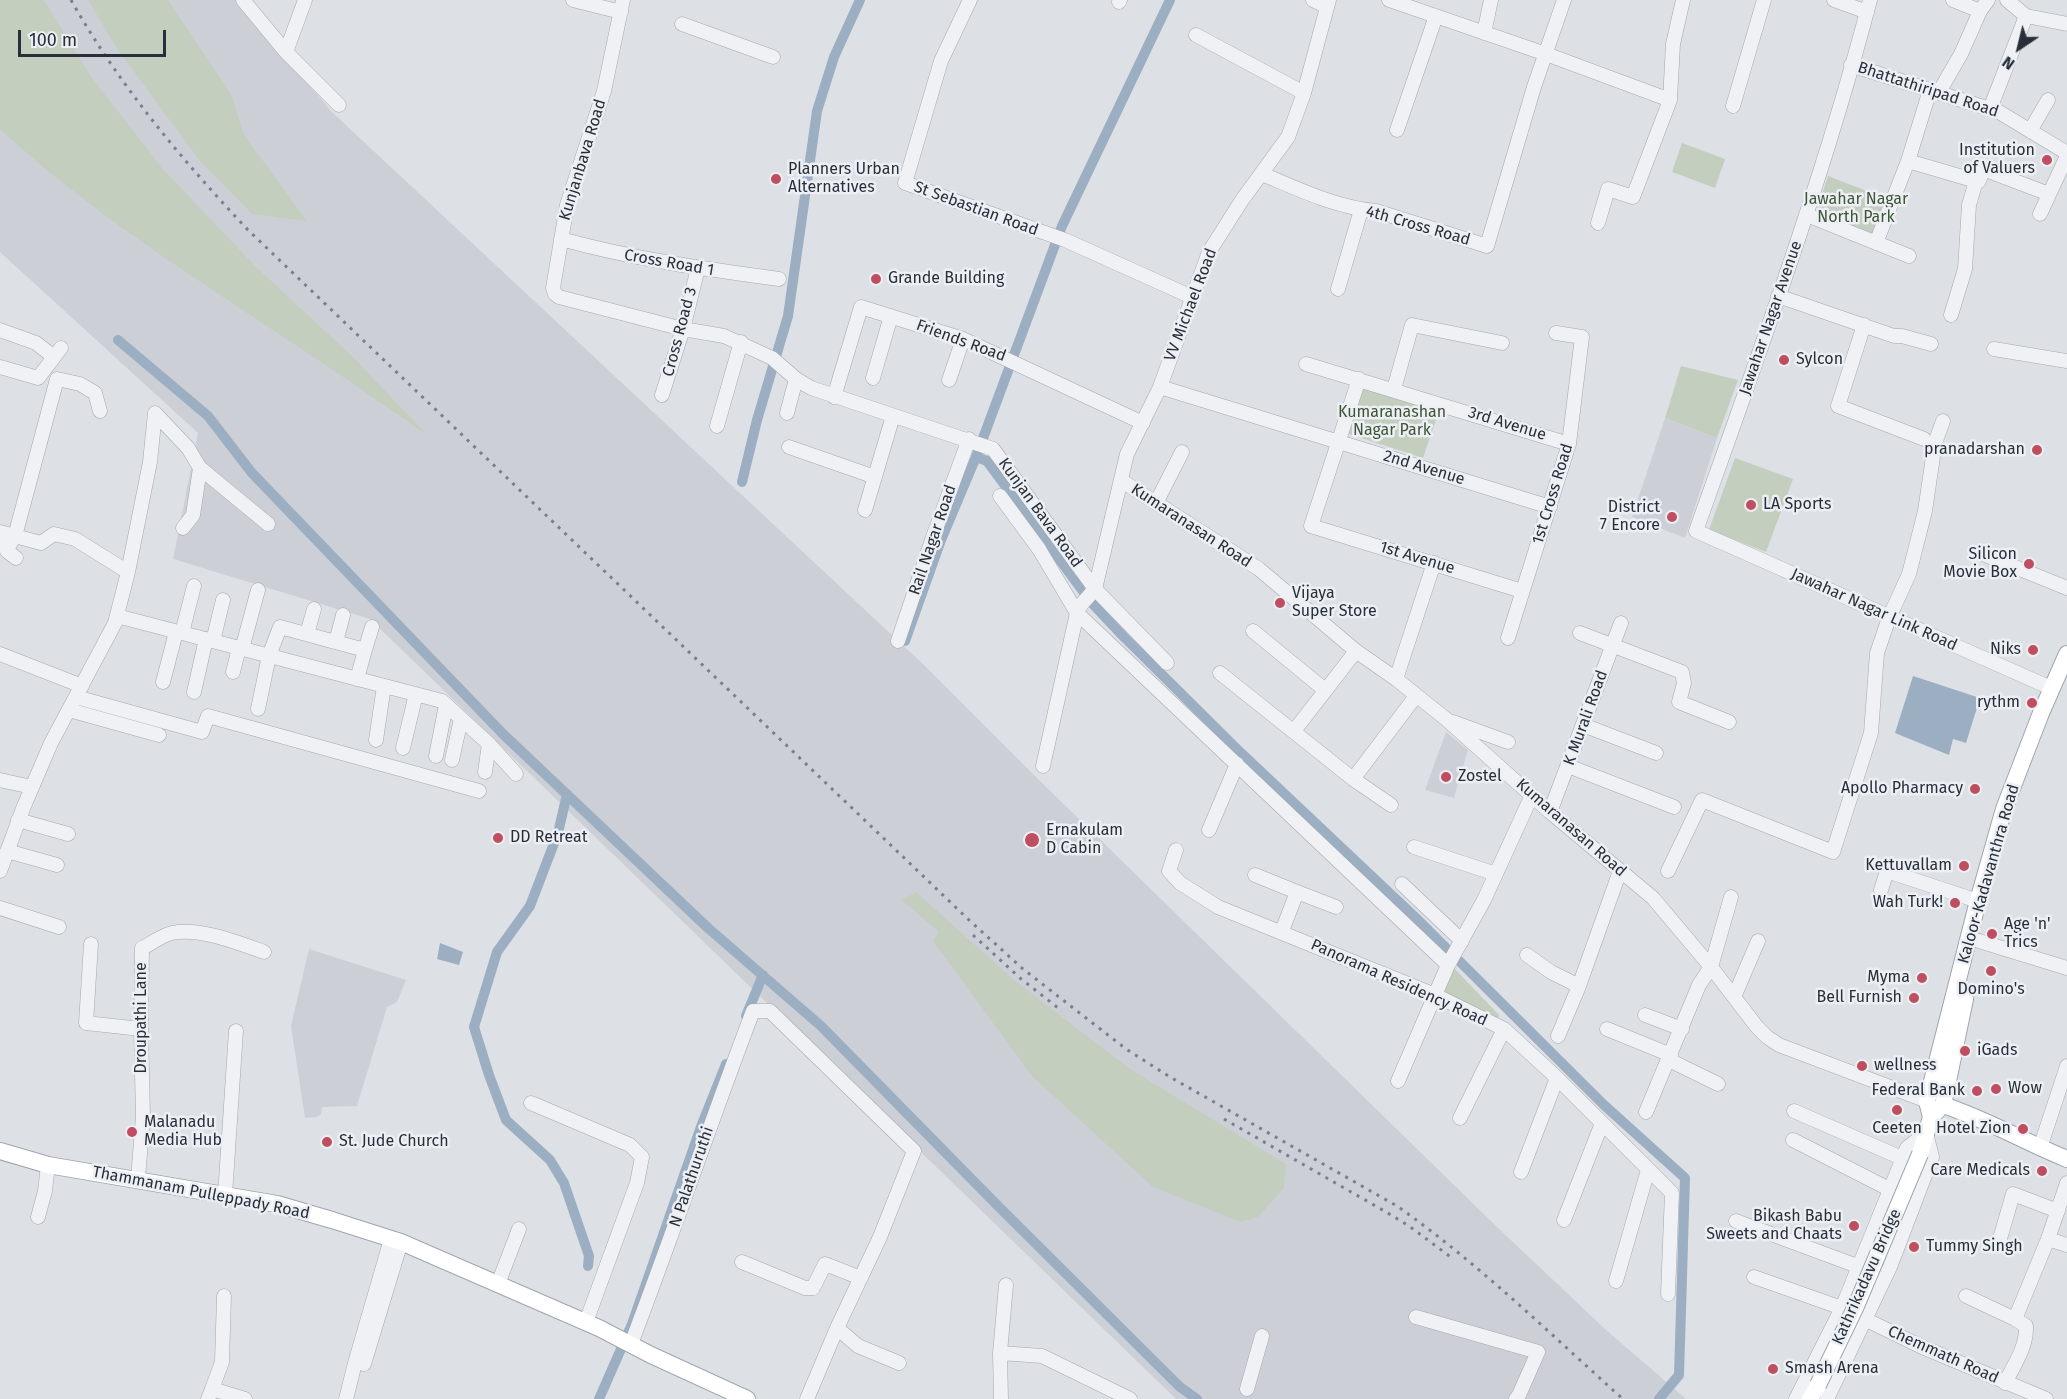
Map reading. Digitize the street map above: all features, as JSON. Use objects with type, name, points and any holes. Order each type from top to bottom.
[{"type":"main road","name":"Kaloor-Kadavanthra Road","points":[[1934,1108],[1949,1072],[2003,833],[2004,809],[2051,688],[2067,654]]},
{"type":"main road","name":"Kaloor-Kadavanthra Road","points":[[1934,1108],[1978,901],[2003,833],[2067,678]]},
{"type":"main road","points":[[1934,1108],[1964,1112],[2067,1159]]},
{"type":"main road","name":"Kathrikadavu Bridge","points":[[1810,1399],[1856,1306],[1912,1157],[1926,1133],[1934,1108]]},
{"type":"main road","points":[[1926,1133],[1944,1119],[1964,1112]]},
{"type":"main road","name":"Thammanam Pulleppady Road","points":[[0,1151],[48,1165],[277,1204],[396,1241],[592,1325],[747,1399]]},
{"type":"main road","name":"Thammanam Pulleppady Road","points":[[592,1325],[607,1340],[625,1349],[646,1352]]},
{"type":"street","points":[[243,0],[286,52],[339,105]]},
{"type":"street","points":[[286,52],[305,0]]},
{"type":"street","points":[[573,0],[622,6]]},
{"type":"street","name":"St Sebastian Road","points":[[970,0],[941,61],[905,183],[1059,238],[1192,297]]},
{"type":"street","points":[[1313,0],[1328,3]]},
{"type":"street","points":[[1389,0],[1424,5],[1436,16],[1670,100]]},
{"type":"street","points":[[1484,33],[1491,0]]},
{"type":"street","points":[[1546,54],[1564,0]]},
{"type":"street","points":[[1598,223],[1608,189],[1633,197],[1670,100],[1673,44],[1683,0]]},
{"type":"street","points":[[1732,106],[1764,0]]},
{"type":"street","points":[[1834,0],[1868,6]]},
{"type":"street","points":[[1876,243],[1934,91],[1961,54],[1984,6],[1953,0]]},
{"type":"street","points":[[2007,0],[2026,16],[2067,24]]},
{"type":"street","name":"VV Michael Road","points":[[1095,589],[1127,454],[1160,387],[1209,252],[1242,200],[1288,137],[1304,93],[1328,3]]},
{"type":"street","name":"Kunjanbava Road","points":[[622,6],[604,91],[567,205],[553,288],[555,294],[559,297],[683,329],[724,336],[754,348]]},
{"type":"street","name":"Jawahar Nagar Avenue","points":[[1696,531],[1807,215],[1868,6]]},
{"type":"street","points":[[1397,130],[1436,16]]},
{"type":"street","points":[[1990,109],[2026,16]]},
{"type":"street","points":[[682,24],[773,57]]},
{"type":"street","points":[[1196,35],[1304,93]]},
{"type":"street","name":"4th Cross Road","points":[[1262,174],[1302,191],[1361,210],[1376,211],[1487,246],[1525,115],[1546,54]]},
{"type":"street","name":"Bhattathiripad Road","points":[[1851,65],[1990,109],[2067,155]]},
{"type":"street","points":[[2030,131],[2048,100]]},
{"type":"street","points":[[2040,214],[2067,155]]},
{"type":"street","points":[[1908,160],[1976,181]]},
{"type":"street","points":[[1951,315],[1965,269],[1969,205],[1976,181],[1979,181],[1983,169],[2049,194]]},
{"type":"street","points":[[1338,289],[1361,210]]},
{"type":"street","points":[[1807,215],[1909,256]]},
{"type":"street","name":"Cross Road 1","points":[[561,239],[610,253],[779,279]]},
{"type":"street","name":"Cross Road 3","points":[[663,396],[698,268]]},
{"type":"street","points":[[1778,296],[1894,336],[1931,344]]},
{"type":"street","name":"Friends Road","points":[[834,397],[861,307],[963,339],[1021,364],[1143,423]]},
{"type":"street","points":[[873,378],[891,316]]},
{"type":"street","points":[[1394,389],[1412,325],[1502,343]]},
{"type":"street","points":[[1864,325],[1838,406],[1924,439]]},
{"type":"street","points":[[0,330],[36,343],[53,358],[57,379],[10,546]]},
{"type":"street","name":"1st Cross Road","points":[[1508,638],[1569,444],[1582,337],[1556,333]]},
{"type":"street","points":[[949,380],[963,339]]},
{"type":"street","points":[[717,426],[741,342]]},
{"type":"street","name":"Kunjan Bava Road","points":[[754,348],[772,358],[796,379],[811,388],[993,449],[1095,589],[1167,663]]},
{"type":"street","points":[[1994,349],[2067,361]]},
{"type":"street","points":[[0,367],[38,378],[53,358]]},
{"type":"street","name":"3rd Avenue","points":[[1306,364],[1569,444]]},
{"type":"street","points":[[57,379],[80,384],[95,393],[100,411]]},
{"type":"street","points":[[787,413],[796,379]]},
{"type":"street","points":[[1339,441],[1359,379]]},
{"type":"street","name":"2nd Avenue","points":[[1160,387],[1550,507]]},
{"type":"street","points":[[0,871],[18,820],[51,743],[115,623],[128,572],[150,462],[155,413],[188,448],[200,468],[268,524]]},
{"type":"street","points":[[865,510],[893,416]]},
{"type":"street","points":[[1668,871],[1702,801],[1833,852],[1871,733],[1877,653],[1889,618],[1909,574],[1925,511],[1935,443],[1943,421]]},
{"type":"street","name":"Rail Nagar Road","points":[[898,641],[969,440]]},
{"type":"street","name":"1st Avenue","points":[[1339,441],[1311,526],[1522,591]]},
{"type":"street","points":[[789,447],[875,477]]},
{"type":"street","points":[[1155,503],[1182,452]]},
{"type":"street","points":[[183,528],[193,515],[200,468]]},
{"type":"street","name":"Kumaranasan Road","points":[[1122,481],[1258,569],[1356,651],[1446,719],[1550,812],[1653,898],[1711,967],[1757,1028],[1767,1037],[1934,1108]]},
{"type":"street","points":[[1000,496],[1039,549],[1079,610],[1448,965]]},
{"type":"street","name":"Jawahar Nagar Link Road","points":[[1696,531],[2051,688]]},
{"type":"street","points":[[0,532],[10,546]]},
{"type":"street","points":[[10,546],[41,543],[54,534],[75,539],[128,572]]},
{"type":"street","points":[[1978,552],[2067,588]]},
{"type":"street","points":[[1396,679],[1434,563]]},
{"type":"street","points":[[163,682],[194,586]]},
{"type":"street","points":[[1043,766],[1079,610],[1095,589]]},
{"type":"street","points":[[233,672],[258,590]]},
{"type":"street","points":[[194,692],[223,600]]},
{"type":"street","points":[[307,634],[314,609]]},
{"type":"street","points":[[336,642],[343,615]]},
{"type":"street","points":[[117,616],[442,701],[489,744],[516,774]]},
{"type":"street","name":"K Murali Road","points":[[1550,812],[1621,624]]},
{"type":"street","points":[[258,709],[269,656],[280,627],[365,650]]},
{"type":"street","points":[[357,679],[372,627]]},
{"type":"street","points":[[1253,631],[1325,690]]},
{"type":"street","points":[[1580,633],[1682,672],[1684,683],[1678,702],[1729,722]]},
{"type":"street","points":[[1294,731],[1356,651]]},
{"type":"street","points":[[0,654],[76,698],[159,735]]},
{"type":"street","points":[[1220,673],[1353,779],[1391,805]]},
{"type":"street","points":[[376,740],[384,686]]},
{"type":"street","points":[[403,748],[416,694]]},
{"type":"street","points":[[1353,779],[1416,696]]},
{"type":"street","points":[[76,698],[202,732],[208,716],[479,791]]},
{"type":"street","points":[[436,756],[446,705]]},
{"type":"street","points":[[452,760],[461,719]]},
{"type":"street","points":[[1446,719],[1508,742]]},
{"type":"street","points":[[1583,725],[1656,753]]},
{"type":"street","points":[[484,772],[489,744]]},
{"type":"street","points":[[1209,830],[1237,764]]},
{"type":"street","points":[[1568,766],[1674,807]]},
{"type":"street","points":[[0,780],[32,787]]},
{"type":"street","points":[[1398,1081],[1448,965],[1462,943],[1532,795]]},
{"type":"street","points":[[18,820],[68,834]]},
{"type":"street","points":[[1414,847],[1496,874]]},
{"type":"street","name":"Panorama Residency Road","points":[[1176,850],[1169,871],[1180,883],[1218,907],[1282,931],[1346,960],[1435,995],[1504,1029],[1557,1078],[1672,1193],[1668,1294]]},
{"type":"street","points":[[7,851],[57,865]]},
{"type":"street","points":[[1558,1036],[1579,986],[1620,871]]},
{"type":"street","points":[[1881,890],[1887,871],[1978,901]]},
{"type":"street","points":[[1255,875],[1336,907]]},
{"type":"street","points":[[1402,884],[1462,943]]},
{"type":"street","points":[[1282,931],[1297,892]]},
{"type":"street","points":[[1647,1112],[1699,985],[1711,967],[1731,897]]},
{"type":"street","points":[[0,908],[59,927]]},
{"type":"street","name":"Droupathi Lane","points":[[138,1179],[143,1116],[142,948],[172,933],[192,933],[213,935],[264,952]]},
{"type":"street","points":[[1734,997],[1758,941]]},
{"type":"street","points":[[1979,941],[2067,968]]},
{"type":"street","points":[[91,944],[86,1023],[141,1029]]},
{"type":"street","points":[[1527,955],[1551,972],[1579,986]]},
{"type":"street","name":"N Palathuruthi","points":[[631,1344],[753,1011],[770,1011],[785,1024],[914,1151],[861,1278]]},
{"type":"street","points":[[1645,1015],[1682,1029]]},
{"type":"street","points":[[1460,1118],[1504,1029]]},
{"type":"street","points":[[1607,1029],[1670,1057],[1718,1084]]},
{"type":"street","points":[[225,1195],[236,1031]]},
{"type":"street","points":[[2040,1148],[2067,1066]]},
{"type":"street","points":[[1521,1172],[1557,1078]]},
{"type":"street","points":[[531,1102],[630,1145],[642,1157],[637,1183],[592,1325]]},
{"type":"street","points":[[1794,1111],[1912,1157],[1892,1190],[1842,1308],[1796,1399]]},
{"type":"street","points":[[1564,1220],[1602,1123]]},
{"type":"street","points":[[1827,1399],[1890,1267],[1932,1157],[1926,1133]]},
{"type":"street","points":[[1794,1140],[1892,1190]]},
{"type":"street","points":[[38,1217],[45,1191],[48,1165]]},
{"type":"street","points":[[1616,1281],[1648,1170]]},
{"type":"street","points":[[2015,1319],[2048,1239],[2067,1183]]},
{"type":"street","points":[[2000,1242],[2013,1194],[2058,1211]]},
{"type":"street","points":[[1736,1221],[1860,1267]]},
{"type":"street","points":[[498,1284],[519,1229]]},
{"type":"street","points":[[2048,1239],[2067,1245]]},
{"type":"street","points":[[346,1399],[396,1241]]},
{"type":"street","points":[[354,1399],[396,1241]]},
{"type":"street","points":[[742,1262],[805,1288],[813,1288],[825,1264],[861,1278],[807,1399]]},
{"type":"street","name":"Chemmath Road","points":[[1754,1277],[1842,1308],[2005,1383],[2046,1399]]},
{"type":"street","points":[[1001,1399],[1000,1353],[1006,1285]]},
{"type":"street","points":[[224,1296],[222,1362],[210,1394],[245,1399]]},
{"type":"street","points":[[1966,1296],[2026,1326],[2026,1336],[2005,1383]]},
{"type":"street","points":[[1416,1317],[1538,1352],[1516,1399]]},
{"type":"street","points":[[837,1328],[858,1346],[899,1363]]},
{"type":"street","points":[[1247,1389],[1262,1336]]},
{"type":"street","points":[[1000,1353],[1042,1356],[1130,1399]]},
{"type":"shaded area","points":[[0,0],[236,0],[333,113],[924,665],[1495,1225],[1605,1329],[1686,1399],[1176,1399],[370,619],[173,559],[198,433],[0,252]]},
{"type":"shaded area","points":[[1665,418],[1717,438],[1685,538],[1632,517]]},
{"type":"shaded area","name":"Zostel","points":[[1446,732],[1468,750],[1454,798],[1425,790]]},
{"type":"shaded area","points":[[309,949],[406,980],[397,1002],[387,1007],[357,1106],[322,1107],[321,1114],[317,1117],[305,1118],[291,1026]]},
{"type":"green space","points":[[0,0],[44,0],[92,78],[162,168],[256,267],[354,358],[427,435],[198,281],[96,209],[0,129]]},
{"type":"green space","points":[[88,0],[168,0],[231,94],[244,135],[307,221],[252,214],[200,161],[118,50]]},
{"type":"green space","points":[[1682,143],[1725,159],[1715,188],[1672,172]]},
{"type":"green space","name":"Jawahar Nagar North Park","points":[[1828,176],[1890,200],[1878,233],[1869,237],[1821,217],[1817,210]]},
{"type":"green space","points":[[1681,366],[1738,380],[1717,438],[1665,418]]},
{"type":"green space","name":"Kumaranashan Nagar Park","points":[[1364,388],[1439,411],[1423,458],[1346,433],[1360,390]]},
{"type":"green space","name":"LA Sports","points":[[1735,458],[1793,479],[1766,552],[1709,530]]},
{"type":"green space","points":[[916,892],[1014,980],[1130,1069],[1286,1164],[1284,1188],[1258,1217],[1240,1222],[1153,1187],[1032,1076],[933,941],[939,932],[902,900]]},
{"type":"green space","points":[[1454,968],[1499,1015],[1497,1021],[1446,996],[1443,990]]},
{"type":"water","points":[[1913,676],[1980,698],[1966,743],[1953,739],[1949,755],[1895,733]]},
{"type":"water","points":[[440,943],[463,952],[459,965],[437,959]]},
{"type":"waterway","points":[[742,482],[757,420],[788,316],[817,111],[834,57],[860,0]]},
{"type":"waterway","points":[[905,641],[941,540],[976,457],[1062,226],[1170,0]]},
{"type":"waterway","points":[[118,340],[208,416],[252,473],[503,734],[708,928],[821,1026],[1180,1387],[1197,1399]]},
{"type":"waterway","points":[[976,457],[987,461],[1091,602],[1123,636],[1241,753],[1419,921],[1604,1105],[1685,1178],[1679,1375],[1659,1399]]},
{"type":"waterway","points":[[567,794],[558,833],[530,906],[497,952],[474,1027],[506,1120],[550,1160],[564,1183],[589,1256],[588,1266]]},
{"type":"waterway","points":[[746,1016],[763,975]]},
{"type":"waterway","points":[[599,1399],[632,1324],[702,1124],[726,1064]]},
{"type":"railway","points":[[71,0],[109,62],[152,120],[248,230],[969,920],[1023,969],[1126,1049],[1170,1077],[1397,1206],[1485,1275],[1623,1399]]},
{"type":"railway","points":[[973,935],[1020,978],[1062,1011]]},
{"type":"railway","points":[[1224,1119],[1409,1226],[1452,1258]]},
{"type":"place","name":"Institution of Valuers","points":[[2047,160]]},
{"type":"place","name":"Planners Urban Alternatives","points":[[776,179]]},
{"type":"place","name":"Grande Building","points":[[876,279]]},
{"type":"place","name":"Sylcon","points":[[1784,360]]},
{"type":"place","name":"pranadarshan","points":[[2037,450]]},
{"type":"place","name":"LA Sports","points":[[1751,505]]},
{"type":"place","name":"District 7 Encore","points":[[1672,517]]},
{"type":"place","name":"Silicon Movie Box","points":[[2029,564]]},
{"type":"place","name":"Vijaya Super Store","points":[[1280,603]]},
{"type":"place","name":"Niks","points":[[2033,650]]},
{"type":"place","name":"rythm","points":[[2032,703]]},
{"type":"place","name":"Zostel","points":[[1446,777]]},
{"type":"place","name":"Apollo Pharmacy","points":[[1975,789]]},
{"type":"place","name":"DD Retreat","points":[[498,838]]},
{"type":"place","name":"Ernakulam D Cabin","points":[[1032,840]]},
{"type":"place","name":"Kettuvallam","points":[[1964,866]]},
{"type":"place","name":"Wah Turk!","points":[[1955,903]]},
{"type":"place","name":"Age 'n' Trics","points":[[1992,934]]},
{"type":"place","name":"Domino's","points":[[1991,971]]},
{"type":"place","name":"Myma","points":[[1922,978]]},
{"type":"place","name":"Bell Furnish","points":[[1914,998]]},
{"type":"place","name":"iGads","points":[[1965,1051]]},
{"type":"place","name":"wellness","points":[[1862,1066]]},
{"type":"place","name":"Wow","points":[[1996,1089]]},
{"type":"place","name":"Federal Bank","points":[[1977,1091]]},
{"type":"place","name":"Ceeten","points":[[1897,1110]]},
{"type":"place","name":"Hotel Zion","points":[[2023,1129]]},
{"type":"place","name":"Malanadu Media Hub","points":[[132,1132]]},
{"type":"place","name":"St. Jude Church","points":[[327,1142]]},
{"type":"place","name":"Care Medicals","points":[[2042,1171]]},
{"type":"place","name":"Bikash Babu Sweets and Chaats","points":[[1854,1226]]},
{"type":"place","name":"Tummy Singh","points":[[1914,1247]]},
{"type":"place","name":"Smash Arena","points":[[1773,1369]]}]
